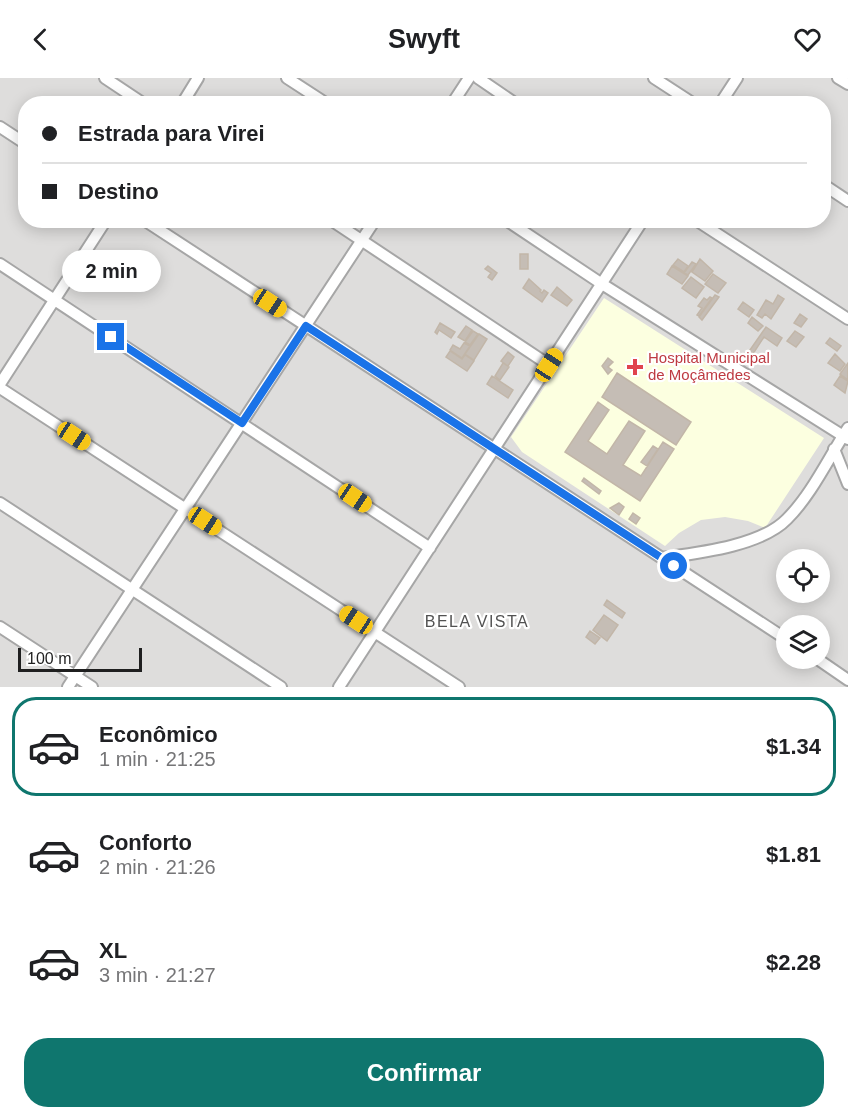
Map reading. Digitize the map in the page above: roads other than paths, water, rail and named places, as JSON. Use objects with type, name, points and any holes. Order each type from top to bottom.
[{"type":"street","points":[[105,78],[132,96]]},
{"type":"street","points":[[187,96],[198,78]]},
{"type":"street","points":[[287,78],[315,96]]},
{"type":"street","points":[[457,96],[469,78]]},
{"type":"street","points":[[478,78],[504,96]]},
{"type":"street","points":[[654,78],[682,96]]},
{"type":"street","points":[[725,96],[736,78]]},
{"type":"street","points":[[838,78],[848,84]]},
{"type":"street","points":[[0,127],[18,139]]},
{"type":"street","points":[[831,190],[848,201]]},
{"type":"street","points":[[101,228],[0,386],[459,687]]},
{"type":"street","points":[[156,228],[776,632]]},
{"type":"street","points":[[343,228],[549,365]]},
{"type":"street","points":[[68,687],[370,228]]},
{"type":"street","points":[[518,228],[602,284],[846,434],[786,520],[764,535],[703,552],[662,558]]},
{"type":"street","points":[[339,687],[639,228]]},
{"type":"street","points":[[708,228],[848,319]]},
{"type":"street","points":[[0,264],[430,548]]},
{"type":"street","points":[[834,449],[848,484]]},
{"type":"street","points":[[0,503],[281,687]]},
{"type":"street","points":[[0,627],[92,687]]},
{"type":"street","points":[[830,668],[848,680]]},
{"type":"place","name":"Hospital Municipal de Moçâmedes","points":[[635,367]]},
{"type":"district","name":"BELA VISTA","points":[[477,621]]}]
